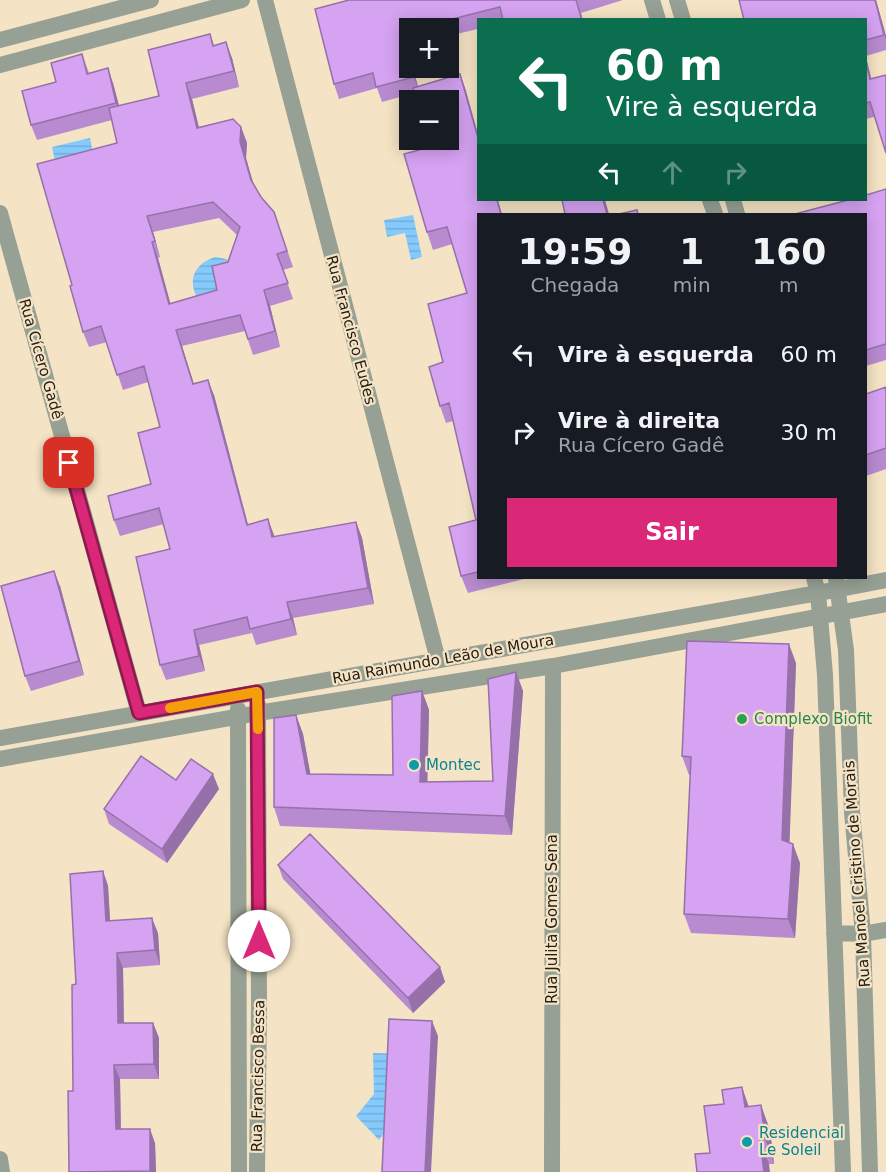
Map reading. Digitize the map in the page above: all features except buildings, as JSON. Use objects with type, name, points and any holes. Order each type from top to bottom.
[{"type":"street","points":[[0,40],[151,0]]},
{"type":"street","points":[[0,65],[242,0]]},
{"type":"street","name":"Rua Francisco Eudes","points":[[265,0],[438,660]]},
{"type":"street","points":[[652,0],[657,18]]},
{"type":"street","points":[[677,0],[682,18]]},
{"type":"street","name":"Rua Cícero Gadê","points":[[0,213],[139,713]]},
{"type":"street","name":"Rua Raimundo Leão de Moura","points":[[0,738],[438,660],[816,585],[886,580]]},
{"type":"street","name":"Rua Manoel Cristino de Morais","points":[[838,583],[846,650],[852,813],[863,933],[870,1172]]},
{"type":"street","name":"Rua Manoel Cristino de Morais","points":[[816,585],[825,675],[843,1172]]},
{"type":"street","name":"Rua Raimundo Leão de Moura","points":[[0,759],[258,713],[553,666],[886,604]]},
{"type":"street","name":"Rua Julita Gomes Sena","points":[[552,1172],[553,666]]},
{"type":"street","name":"Rua Francisco Bessa","points":[[257,692],[259,1010],[257,1172]]},
{"type":"street","name":"Rua Francisco Bessa","points":[[236,696],[238,718],[239,1172]]},
{"type":"street","points":[[834,933],[886,930]]},
{"type":"street","points":[[0,1158],[2,1172]]},
{"type":"water","points":[[90,138],[93,153],[55,161],[52,147]]},
{"type":"water","points":[[413,215],[422,257],[411,260],[405,233],[387,237],[384,220]]},
{"type":"water","points":[[215,257],[230,261],[243,282],[200,302],[193,288],[194,275],[201,264]]},
{"type":"water","points":[[373,1053],[411,1054],[414,1091],[379,1140],[356,1116],[374,1094]]},
{"type":"slow traffic","points":[[170,708],[257,692],[258,729]]},
{"type":"place","name":"Complexo Biofit","points":[[742,719]]},
{"type":"place","name":"Montec","points":[[414,765]]},
{"type":"place","name":"Residencial Le Soleil","points":[[747,1142]]},
{"type":"route","points":[[69,463],[139,713],[257,692],[259,941]]}]
